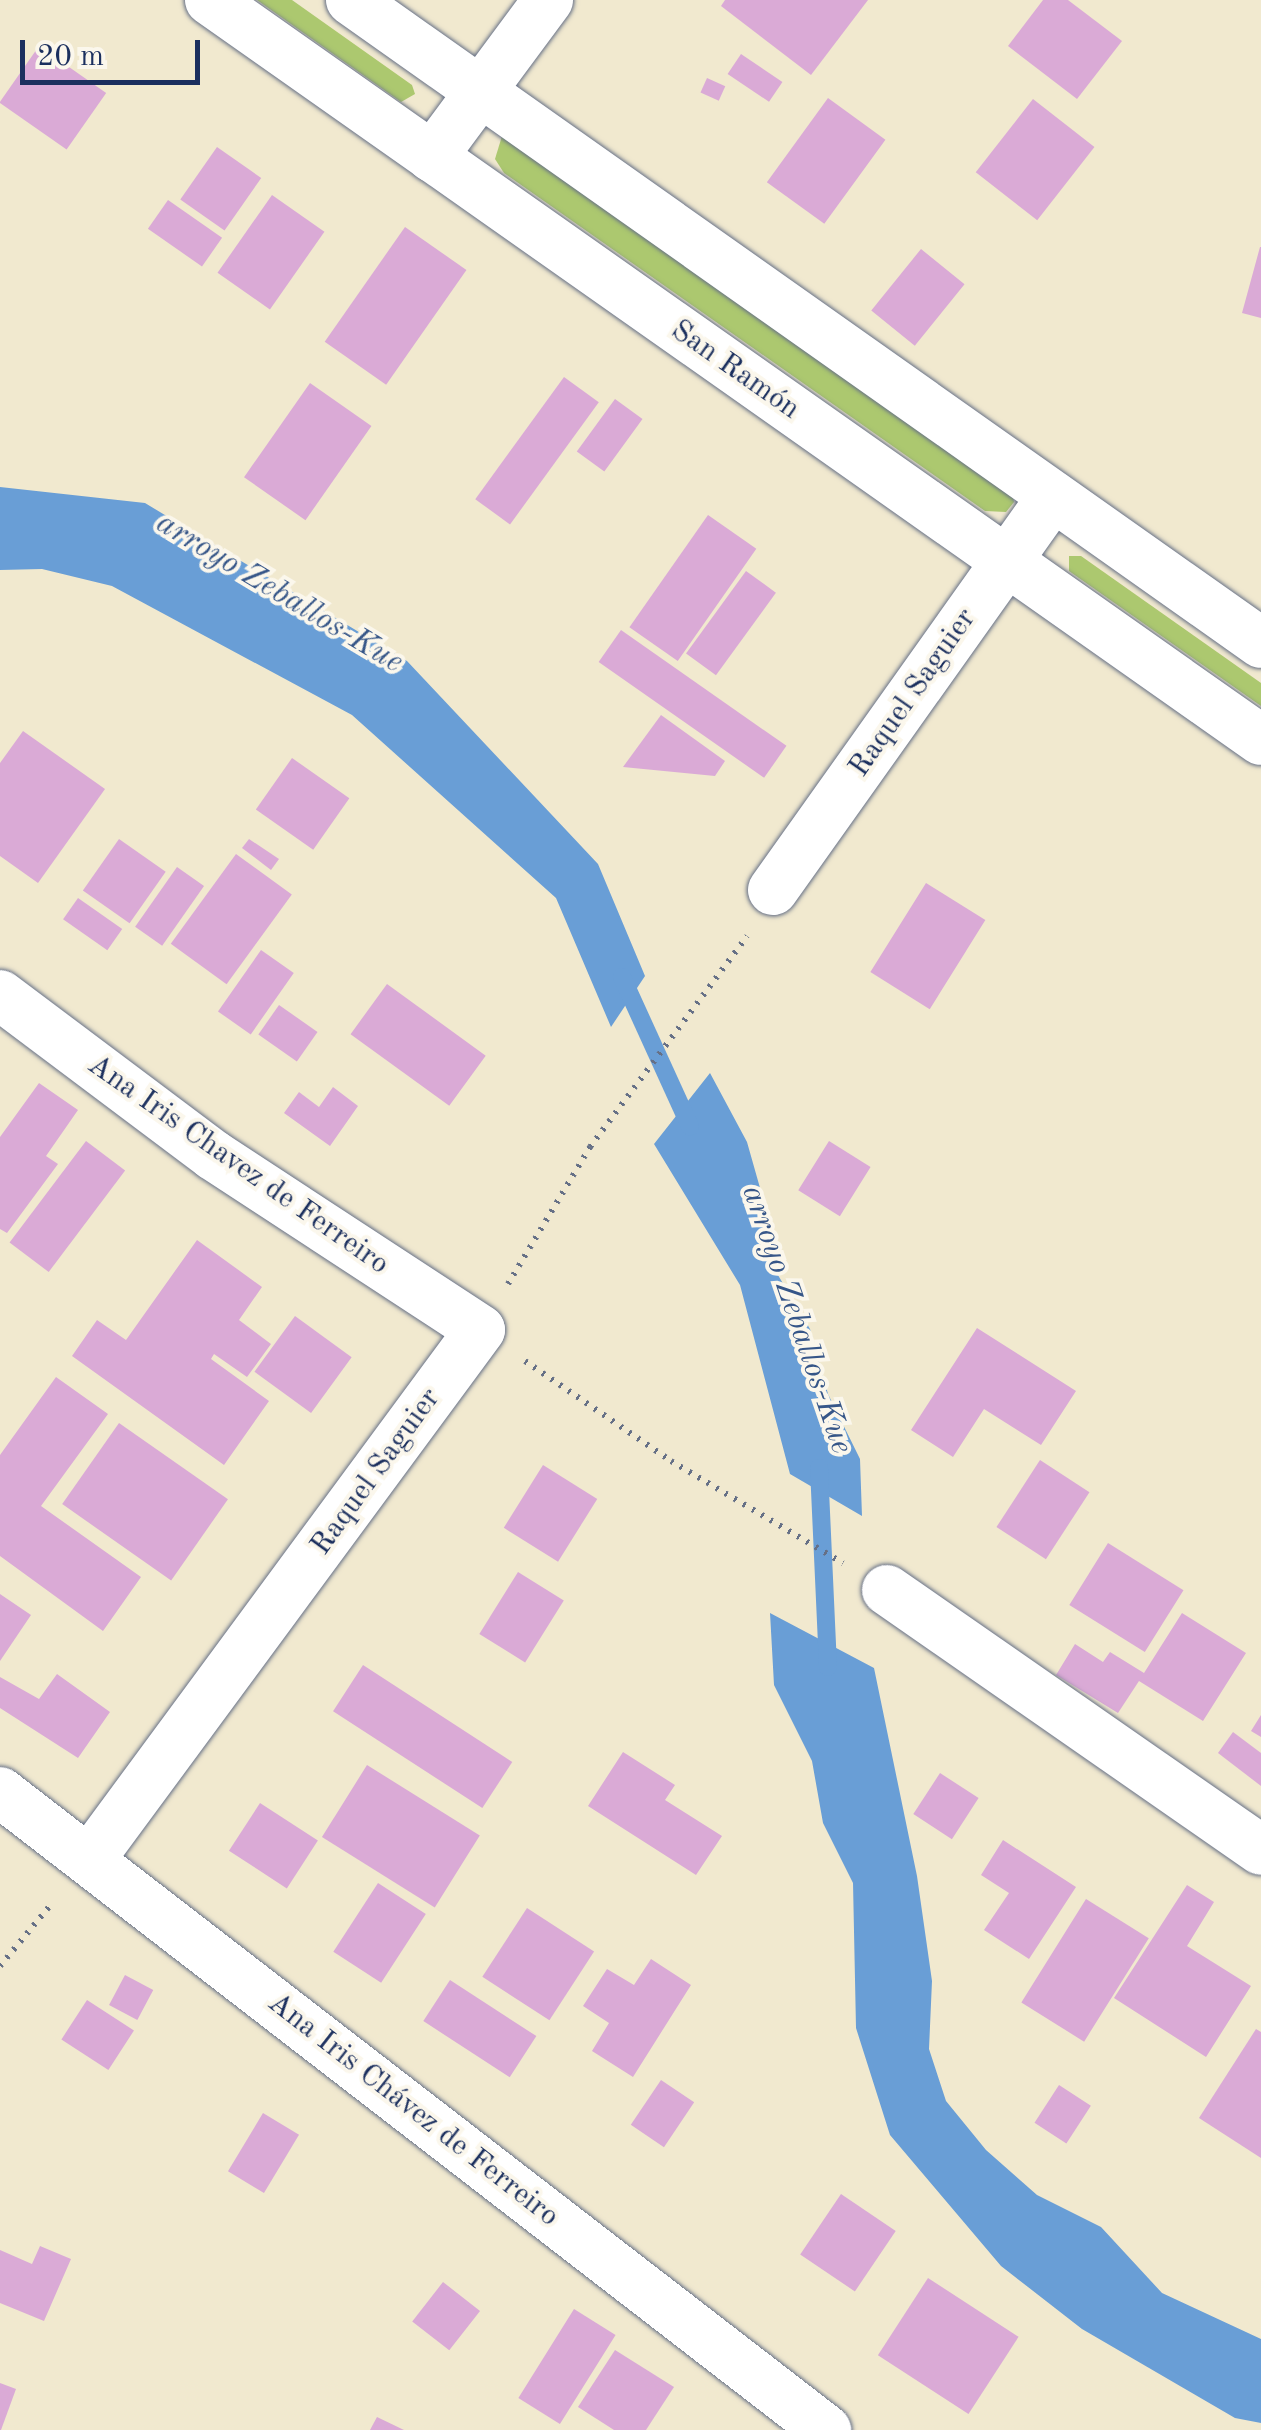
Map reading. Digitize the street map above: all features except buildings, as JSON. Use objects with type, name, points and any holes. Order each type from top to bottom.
[{"type":"street","name":"San Ramón","points":[[210,0],[1261,740]]},
{"type":"street","points":[[351,0],[1261,643]]},
{"type":"street","points":[[432,157],[548,0]]},
{"type":"street","name":"Raquel Saguier","points":[[773,890],[1053,496]]},
{"type":"street","name":"Ana Iris Chavez de Ferreiro","points":[[0,995],[213,1156],[480,1330]]},
{"type":"street","name":"Raquel Saguier","points":[[90,1859],[480,1330]]},
{"type":"street","points":[[887,1590],[1261,1850]]},
{"type":"street","name":"Ana Iris Chávez de Ferreiro","points":[[0,1792],[826,2430]]},
{"type":"path","points":[[732,964],[590,1147],[480,1330],[671,1462],[887,1590]]},
{"type":"path","points":[[0,1966],[90,1859]]},
{"type":"green space","points":[[257,0],[292,0],[412,85],[415,94],[401,102]]},
{"type":"green space","points":[[502,136],[1012,492],[1014,502],[1006,512],[985,511],[504,173],[495,159]]},
{"type":"green space","points":[[1069,556],[1081,556],[1261,683],[1261,706],[1069,571]]},
{"type":"water","points":[[0,487],[145,503],[407,661],[598,864],[645,976],[611,1027],[556,898],[352,715],[112,586],[42,569],[0,570]]},
{"type":"water","points":[[710,1073],[747,1142],[764,1202],[772,1265],[810,1329],[828,1394],[860,1459],[862,1516],[790,1474],[740,1285],[654,1144]]},
{"type":"water","points":[[770,1613],[874,1668],[917,1876],[932,1981],[929,2049],[946,2101],[986,2150],[1037,2195],[1101,2227],[1162,2293],[1261,2339],[1261,2423],[1235,2418],[1082,2329],[1001,2266],[890,2135],[856,2028],[853,1883],[823,1823],[812,1761],[774,1685]]},
{"type":"waterway","name":"arroyo Zeballos-Kue","points":[[622,977],[690,1126]]},
{"type":"waterway","name":"arroyo Zeballos-Kue","points":[[819,1468],[828,1667]]}]
